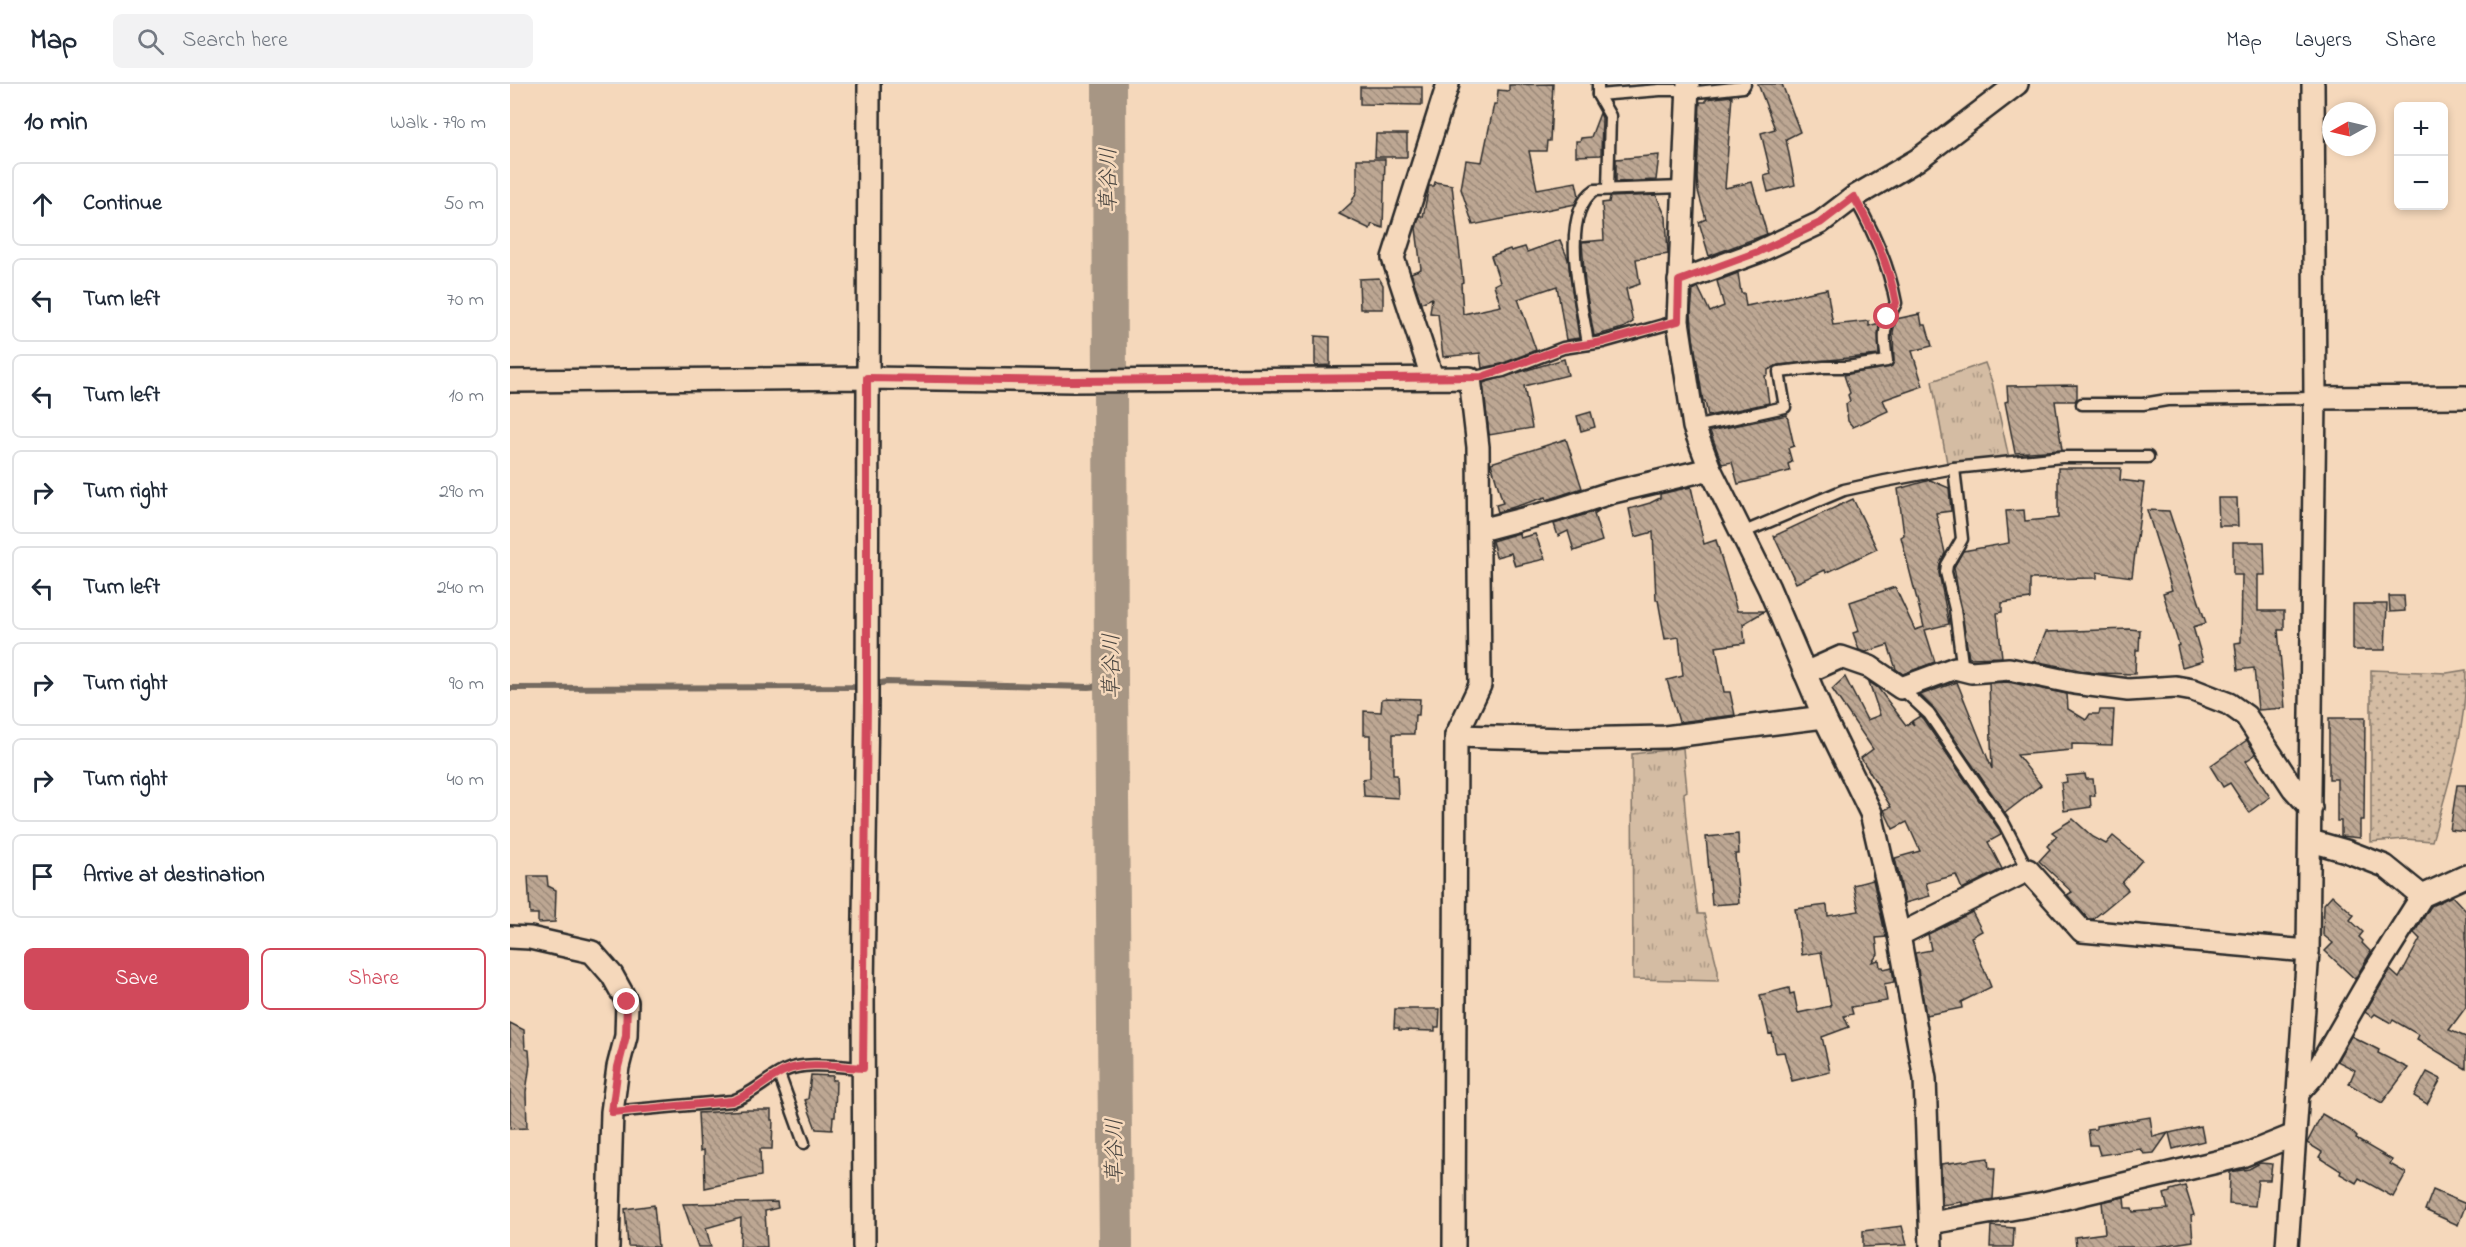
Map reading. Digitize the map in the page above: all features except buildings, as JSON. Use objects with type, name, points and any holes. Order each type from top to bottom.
[{"type":"street","points":[[864,1247],[869,84]]},
{"type":"street","points":[[1432,377],[1394,258],[1448,84]]},
{"type":"street","points":[[1679,281],[1758,252],[1820,223],[1854,197],[1917,160],[2018,84]]},
{"type":"street","points":[[2287,1247],[2308,951],[2311,841],[2315,398],[2313,84]]},
{"type":"street","points":[[1688,88],[1678,321],[1694,427],[1710,469],[1742,533],[1824,717],[1870,813],[1899,935],[1925,1079],[1931,1247]]},
{"type":"street","points":[[510,381],[867,378],[1072,381],[1470,378],[1478,447],[1480,685],[1456,736],[1454,1247]]},
{"type":"street","points":[[2315,398],[2466,397]]},
{"type":"street","points":[[1480,530],[1557,510],[1613,492],[1710,469]]},
{"type":"street","points":[[1805,673],[1841,657],[1870,668],[1901,688],[1955,669],[1963,671],[2009,669],[2074,683],[2128,690],[2176,687],[2209,694],[2246,716],[2293,788],[2311,808]]},
{"type":"street","points":[[1456,736],[1567,739],[1665,737],[1824,717]]},
{"type":"street","points":[[2311,841],[2385,866],[2422,896]]},
{"type":"street","points":[[1899,935],[2028,870],[2082,931],[2308,951]]},
{"type":"street","points":[[2299,1092],[2315,1074],[2371,976],[2422,896],[2466,876]]},
{"type":"street","points":[[510,937],[530,938],[592,952],[612,975],[627,1002],[626,1036],[618,1067],[612,1112],[608,1247]]},
{"type":"street","points":[[1931,1223],[2044,1203],[2242,1156],[2294,1135]]},
{"type":"lane","points":[[1608,189],[1610,116],[1598,89],[1676,90],[1743,87],[1745,84]]},
{"type":"lane","points":[[1588,344],[1574,260],[1577,222],[1589,194],[1595,190],[1608,189],[1683,188]]},
{"type":"lane","points":[[1694,427],[1785,407],[1779,372],[1824,367],[1847,368],[1887,361],[1883,331],[1887,317],[1896,303],[1893,286],[1869,223],[1854,197]]},
{"type":"lane","points":[[1470,378],[1503,371],[1563,348],[1588,344],[1678,321]]},
{"type":"lane","points":[[2082,404],[2143,404],[2167,400],[2315,398]]},
{"type":"lane","points":[[1742,533],[1844,490],[1954,468],[2062,457],[2148,457]]},
{"type":"lane","points":[[1954,468],[1962,539],[1946,572],[1955,609],[1963,671]]},
{"type":"lane","points":[[1901,688],[1929,714],[2004,824],[2028,870]]},
{"type":"lane","points":[[612,1112],[732,1101],[747,1097],[779,1074],[802,1066],[863,1068]]},
{"type":"lane","points":[[779,1074],[804,1143]]},
{"type":"green space","points":[[1985,363],[1992,382],[2009,458],[1947,463],[1932,381]]},
{"type":"green space","points":[[2371,670],[2447,673],[2466,670],[2460,735],[2432,841],[2405,839],[2371,842]]},
{"type":"green space","points":[[1683,748],[1687,791],[1684,793],[1691,869],[1698,914],[1704,914],[1718,970],[1718,981],[1633,979],[1632,754]]},
{"type":"waterway","name":"草谷川","points":[[1109,84],[1116,1247]]},
{"type":"waterway","points":[[510,688],[856,687],[887,682],[1088,687],[1111,685]]},
{"type":"route","points":[[627,1002],[626,1036],[618,1067],[612,1112],[732,1101],[747,1097],[785,1071],[802,1066],[863,1068],[867,699],[867,378],[1072,381],[1482,377],[1563,348],[1603,342],[1678,321],[1679,281],[1758,252],[1820,223],[1854,197],[1869,223],[1893,286],[1896,303],[1887,317]]}]
